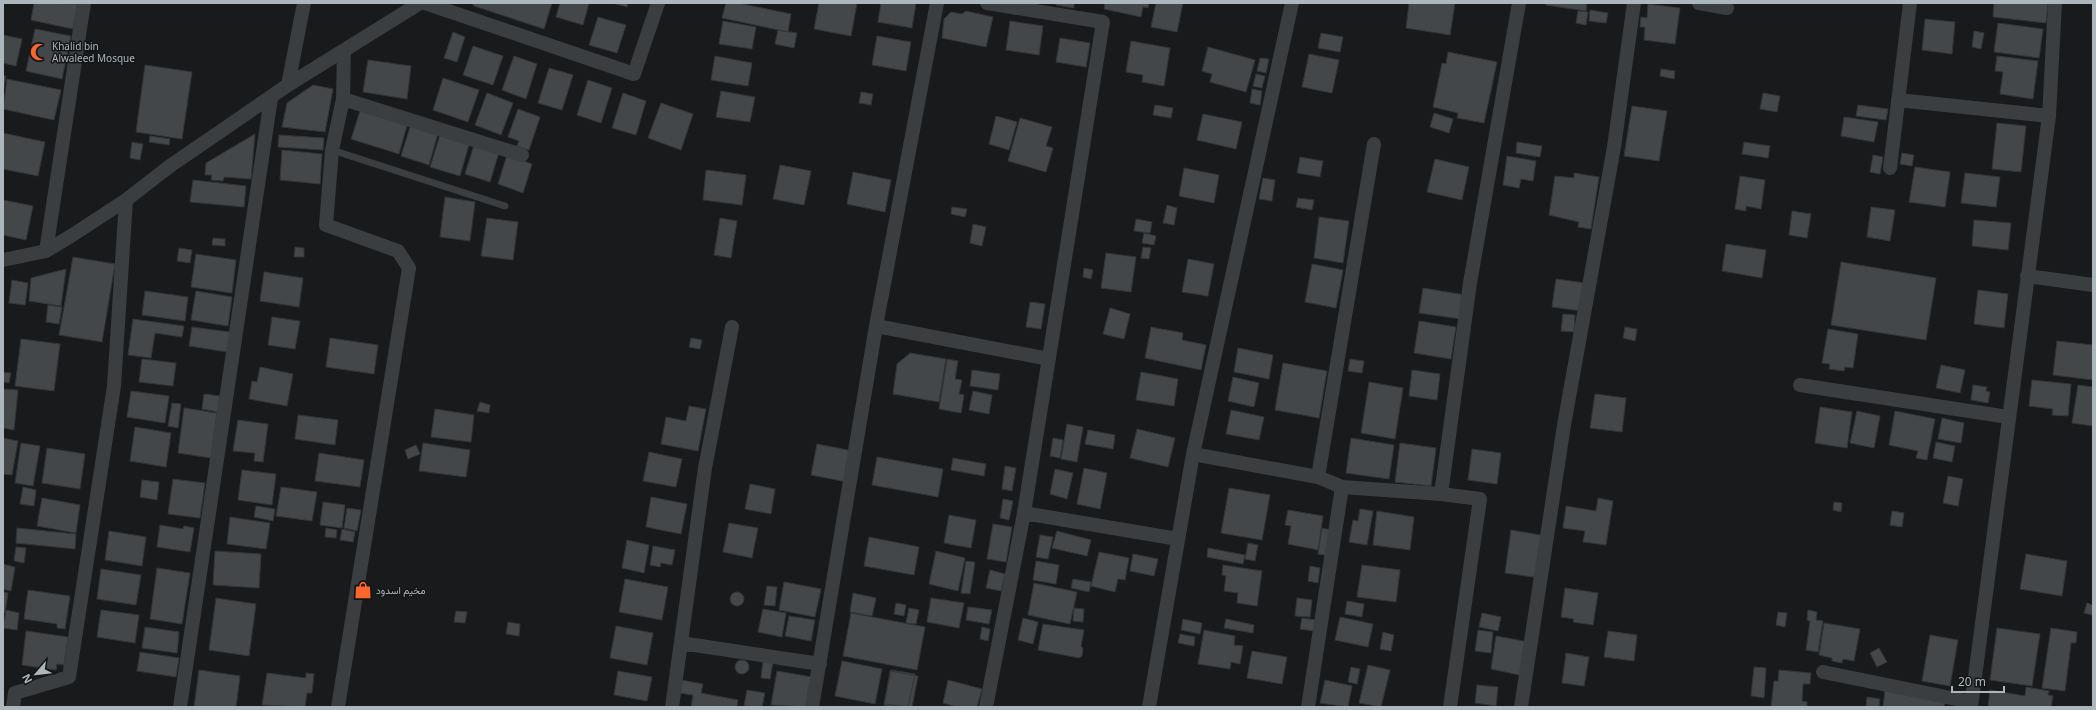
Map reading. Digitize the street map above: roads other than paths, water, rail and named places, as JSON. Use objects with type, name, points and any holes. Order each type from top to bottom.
[{"type":"street","points":[[46,252],[84,3]]},
{"type":"street","points":[[288,85],[304,3]]},
{"type":"street","points":[[3,260],[46,252],[126,200],[170,166],[288,85],[420,3]]},
{"type":"street","points":[[425,3],[634,74],[658,3]]},
{"type":"street","points":[[812,707],[876,326],[937,3]]},
{"type":"street","points":[[986,707],[1024,514],[1103,22],[1048,8],[987,3]]},
{"type":"street","points":[[1149,707],[1193,454],[1292,3]]},
{"type":"street","points":[[1441,494],[1470,284],[1519,3]]},
{"type":"street","points":[[1521,707],[1564,425],[1614,146],[1634,3]]},
{"type":"street","points":[[1699,3],[1727,8]]},
{"type":"street","points":[[1890,168],[1910,3]]},
{"type":"street","points":[[1823,672],[1971,705],[2049,116],[2055,3]]},
{"type":"street","points":[[338,707],[409,268],[398,251],[326,225],[332,150],[343,99],[344,50]]},
{"type":"street","points":[[180,707],[271,98]]},
{"type":"street","points":[[343,99],[522,155]]},
{"type":"street","points":[[1898,100],[2049,116]]},
{"type":"street","points":[[1318,477],[1374,144]]},
{"type":"street","points":[[13,707],[15,693],[69,677],[114,386],[126,200]]},
{"type":"street","points":[[2027,276],[2093,285]]},
{"type":"street","points":[[876,326],[1049,359]]},
{"type":"street","points":[[672,707],[705,468],[732,327]]},
{"type":"street","points":[[1800,385],[2008,418]]},
{"type":"street","points":[[1193,454],[1318,477],[1342,487],[1441,494],[1480,499],[1450,707]]},
{"type":"street","points":[[1308,707],[1342,487]]},
{"type":"street","points":[[1024,514],[1178,538]]},
{"type":"street","points":[[681,643],[820,664]]},
{"type":"lane","points":[[332,150],[505,206]]},
{"type":"place","name":"Khalid bin Alwaleed Mosque","points":[[39,52]]},
{"type":"place","name":"مخيم اسدود","points":[[363,590]]}]
